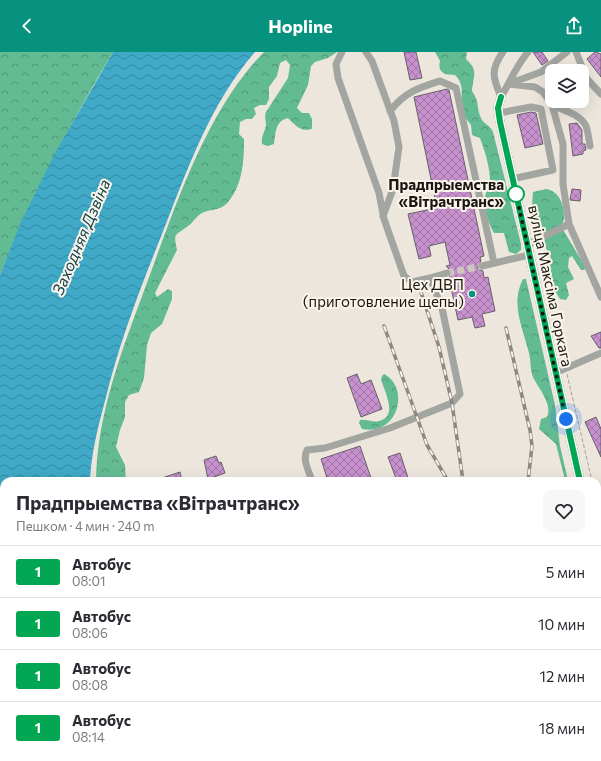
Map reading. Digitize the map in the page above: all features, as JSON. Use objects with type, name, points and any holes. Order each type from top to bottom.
[{"type":"main road","name":"вуліца Максіма Горкага","points":[[501,97],[498,112],[579,477]]},
{"type":"street","points":[[342,52],[336,64],[338,78],[379,193],[383,216],[404,276],[412,282],[447,273]]},
{"type":"street","points":[[366,52],[372,61],[394,121],[399,147],[393,189],[383,216]]},
{"type":"street","points":[[501,97],[493,77],[495,62],[503,52]]},
{"type":"street","points":[[501,97],[519,62],[528,52]]},
{"type":"street","points":[[509,84],[541,72],[567,52]]},
{"type":"street","points":[[576,52],[586,79],[601,94]]},
{"type":"street","points":[[390,111],[407,93],[429,84],[440,81],[456,88],[494,263]]},
{"type":"street","points":[[509,84],[535,87],[545,95]]},
{"type":"street","points":[[498,112],[531,107],[540,109],[542,117],[553,170],[512,179]]},
{"type":"street","points":[[553,108],[563,144],[563,184],[569,224],[601,297]]},
{"type":"street","points":[[559,108],[571,113],[586,126],[590,146]]},
{"type":"street","points":[[527,245],[569,224]]},
{"type":"street","points":[[482,266],[529,255]]},
{"type":"street","points":[[311,477],[305,455],[307,450],[325,448],[390,428],[452,403],[460,394],[442,308],[430,278]]},
{"type":"street","points":[[555,373],[601,353]]},
{"type":"path","points":[[566,369],[591,477]]},
{"type":"green space","points":[[0,52],[113,52],[52,161],[25,217],[0,275]]},
{"type":"green space","points":[[264,52],[337,52],[328,58],[315,62],[311,66],[308,85],[297,108],[302,113],[309,113],[312,119],[312,129],[301,129],[288,118],[284,119],[278,124],[274,144],[268,146],[262,144],[266,125],[265,114],[288,78],[290,65],[286,60],[280,63],[277,76],[269,87],[269,99],[266,105],[260,105],[254,108],[256,114],[252,119],[246,119],[240,122],[239,134],[244,139],[244,155],[240,179],[234,194],[222,207],[202,213],[190,225],[176,235],[175,240],[177,250],[155,293],[157,297],[168,289],[172,291],[172,299],[162,324],[151,333],[147,345],[144,378],[139,392],[129,395],[125,402],[125,417],[116,447],[125,465],[126,477],[96,477],[101,429],[113,379],[170,220],[195,159],[226,101],[244,75]]},
{"type":"green space","points":[[435,52],[467,52],[466,59],[474,70],[472,91],[476,98],[481,118],[493,132],[521,244],[521,250],[516,254],[509,252],[504,233],[494,233],[490,224],[486,214],[485,198],[490,184],[490,176],[484,149],[480,138],[472,135],[471,125],[459,109],[462,91],[458,78],[455,75],[445,74],[441,71],[439,65],[440,61]]},
{"type":"green space","points":[[546,189],[554,192],[560,199],[564,211],[562,228],[586,268],[581,270],[572,256],[569,258],[568,267],[574,279],[566,283],[569,295],[566,300],[560,299],[549,281],[551,258],[545,246],[543,233],[536,221],[532,205],[533,192]]},
{"type":"green space","points":[[523,279],[526,279],[555,405],[560,446],[567,477],[564,477],[556,444],[539,429],[541,419],[547,417],[548,407],[547,402],[532,374],[529,353],[519,316],[519,288]]},
{"type":"green space","points":[[384,374],[392,380],[397,389],[397,409],[392,418],[385,425],[375,429],[362,429],[359,423],[360,420],[379,421],[385,418],[388,414],[389,403],[381,379]]},
{"type":"water","name":"Заходняя Дзвіна","points":[[113,52],[255,52],[239,72],[225,94],[201,139],[190,163],[130,316],[111,379],[95,441],[90,477],[0,477],[0,275],[21,222],[55,153]]},
{"type":"building","points":[[404,52],[416,52],[422,78],[410,80]]},
{"type":"building","points":[[533,52],[542,52],[548,61],[542,65]]},
{"type":"building","points":[[595,52],[601,54],[601,77],[587,59]]},
{"type":"building","points":[[447,89],[449,90],[484,256],[480,257],[481,261],[477,267],[479,270],[483,271],[484,278],[488,277],[495,311],[482,314],[485,326],[475,328],[472,317],[458,320],[449,278],[452,272],[446,266],[450,265],[445,242],[429,246],[431,256],[419,259],[408,214],[437,208],[414,97]]},
{"type":"building","points":[[531,112],[536,113],[543,144],[525,148],[517,115]]},
{"type":"building","points":[[577,123],[582,130],[582,144],[585,144],[586,150],[583,151],[583,154],[573,156],[569,124]]},
{"type":"building","points":[[572,189],[581,190],[580,201],[570,200]]},
{"type":"building","points":[[601,332],[601,348],[599,348],[591,336]]},
{"type":"building","points":[[357,374],[361,384],[371,380],[382,409],[361,417],[347,378]]},
{"type":"building","points":[[596,417],[601,429],[601,457],[585,422]]},
{"type":"building","points":[[360,446],[371,477],[327,477],[321,459]]},
{"type":"building","points":[[400,453],[408,477],[396,477],[388,457]]},
{"type":"building","points":[[216,456],[219,463],[221,462],[225,473],[214,477],[208,477],[204,460]]},
{"type":"building","points":[[180,472],[181,477],[165,477]]},
{"type":"tunnel","points":[[447,273],[482,266]]},
{"type":"railway","points":[[420,289],[439,347],[452,403],[462,477]]},
{"type":"railway","points":[[384,326],[427,445],[446,477]]},
{"type":"railway","points":[[506,328],[530,430],[532,446],[528,477]]},
{"type":"bus line","name":"1","points":[[501,97],[498,108],[500,122],[579,477]]},
{"type":"place","name":"Прадпрыемства «Вітрачтранс»","points":[[516,194]]},
{"type":"place","name":"Цех ДВП (приготовление щепы)","points":[[472,294]]},
{"type":"route","points":[[516,194],[566,419]]}]
